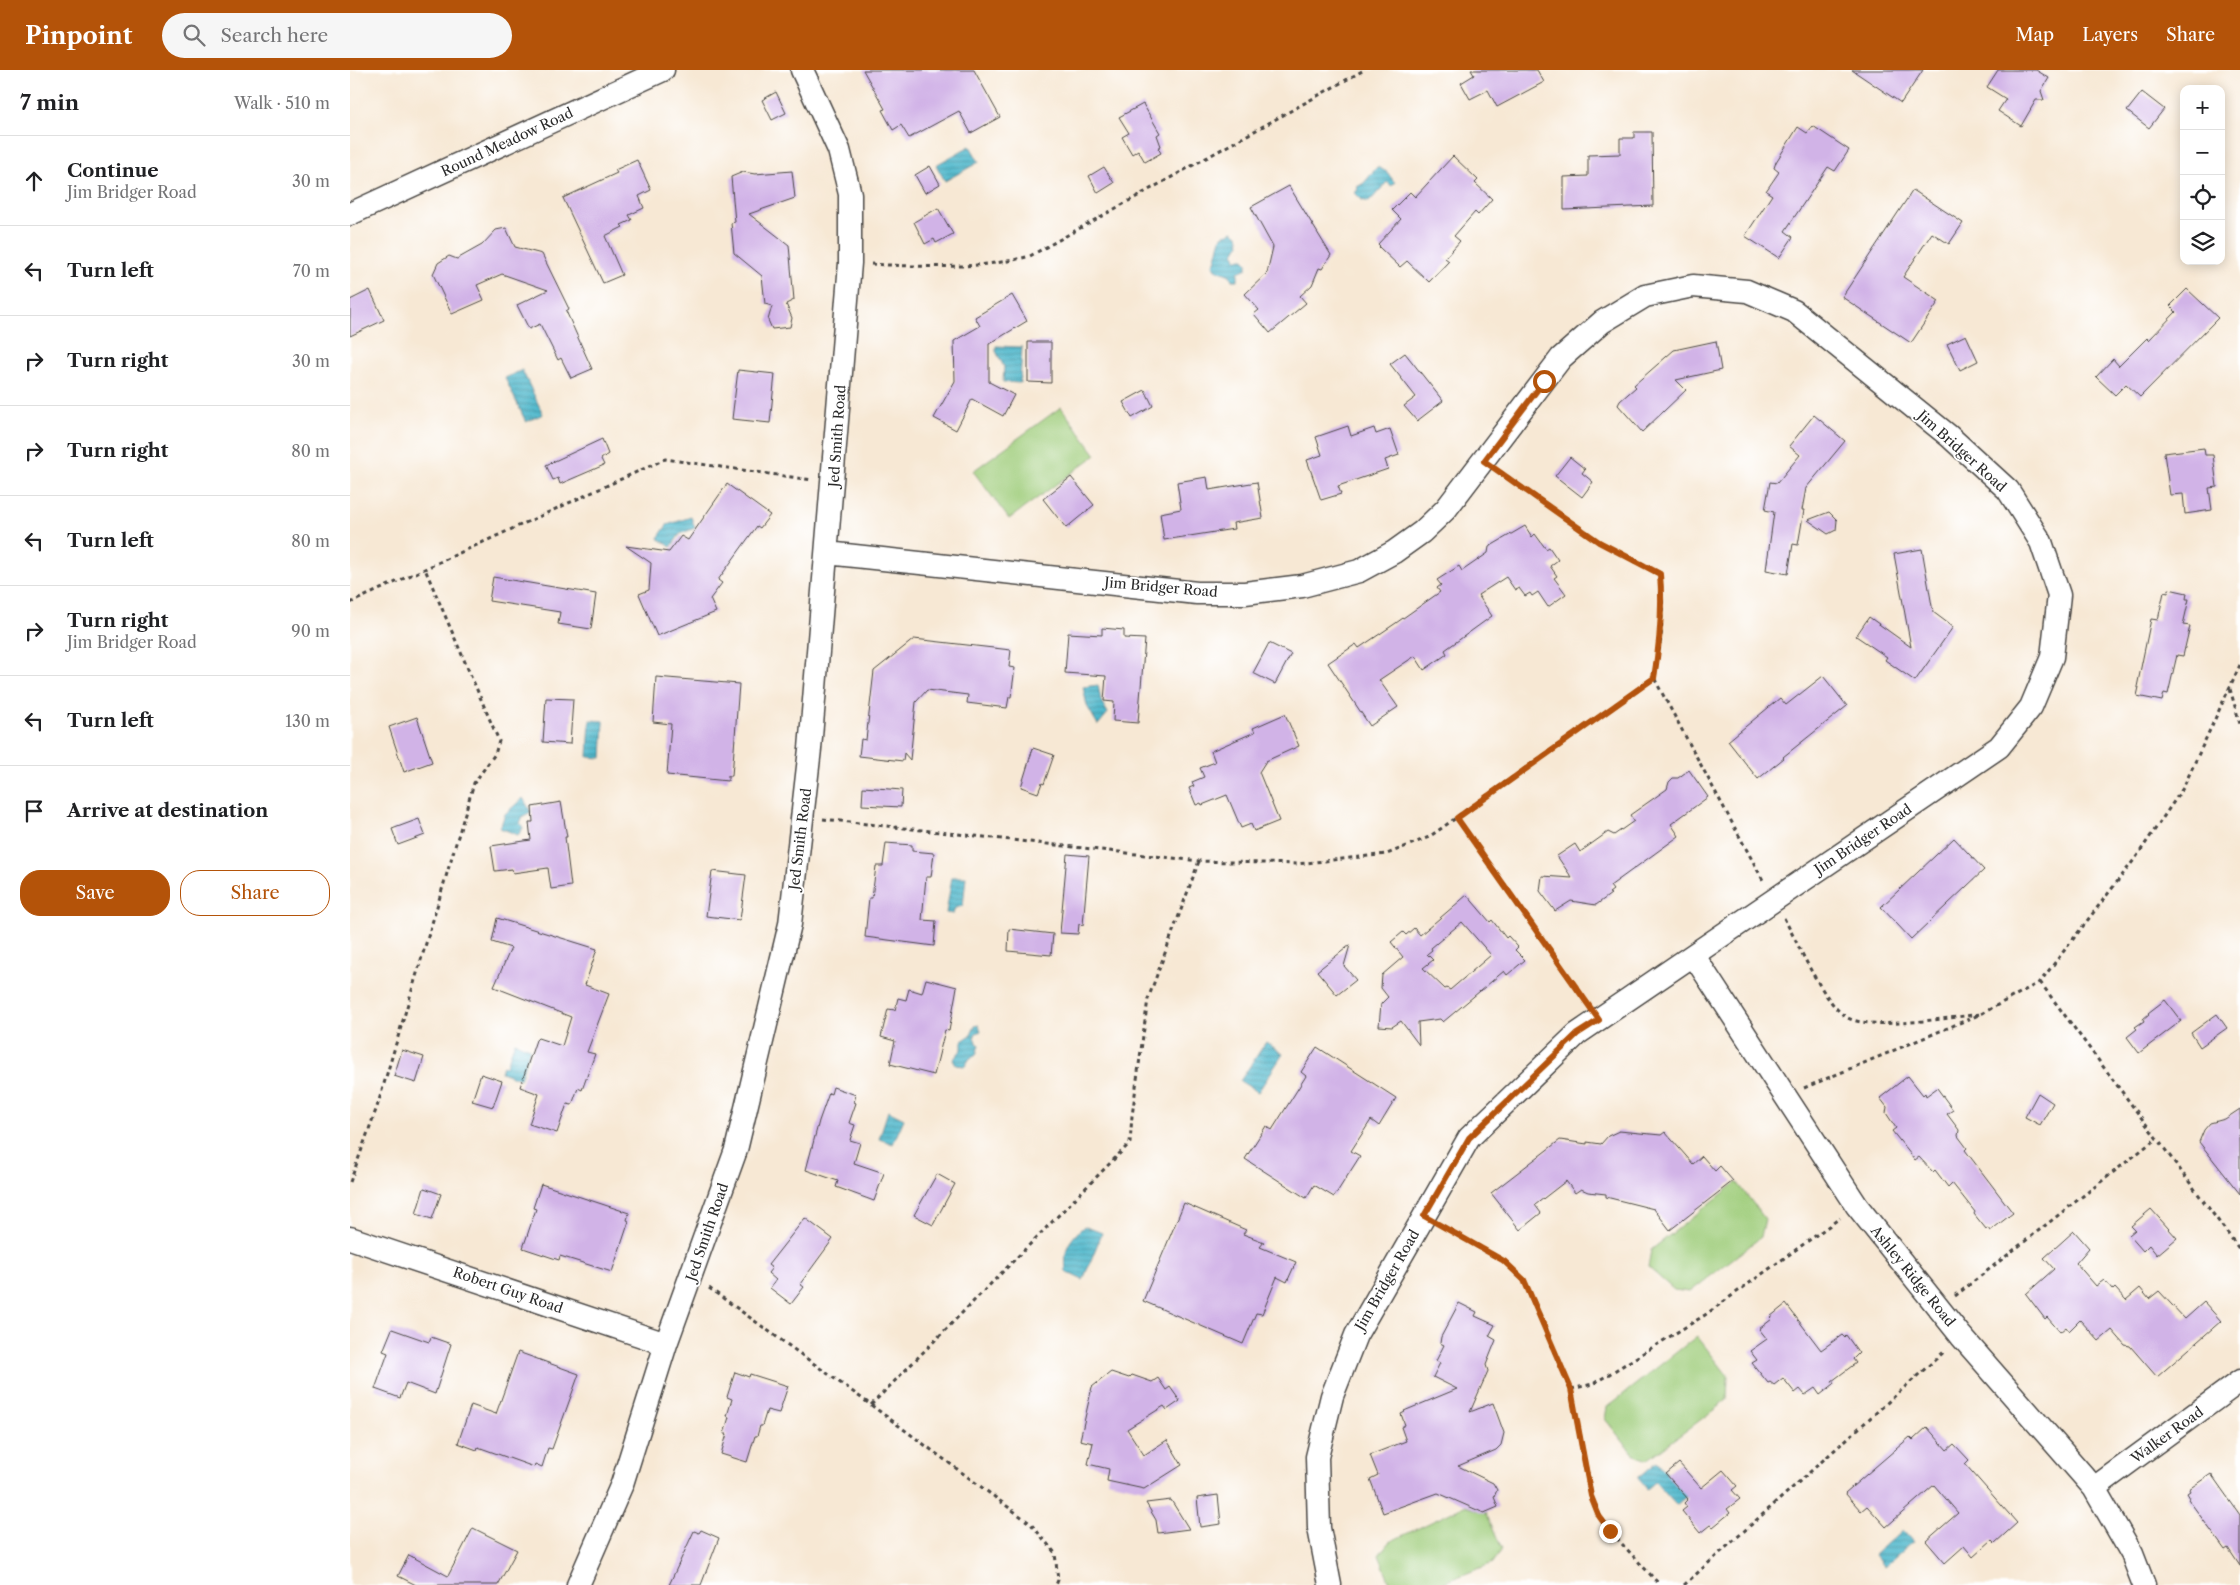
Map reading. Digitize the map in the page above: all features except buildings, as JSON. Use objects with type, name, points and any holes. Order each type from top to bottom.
[{"type":"street","name":"Round Meadow Road","points":[[350,214],[663,70]]},
{"type":"street","name":"Jed Smith Road","points":[[578,1585],[622,1484],[666,1344],[736,1150],[790,924],[810,749],[828,553],[850,263],[850,194],[839,150],[802,70]]},
{"type":"street","name":"Jim Bridger Road","points":[[828,553],[1197,593],[1245,593],[1302,586],[1359,571],[1401,547],[1422,532],[1446,508],[1484,461],[1561,358],[1602,322],[1645,296],[1693,286],[1747,291],[1794,311],[1950,436],[2008,490],[2041,542],[2059,595],[2052,658],[2031,707],[1999,747],[1577,1034],[1469,1138],[1356,1335],[1332,1396],[1317,1458],[1319,1528],[1330,1585]]},
{"type":"street","name":"Ashley Ridge Road","points":[[1694,956],[1857,1206],[1961,1336],[2094,1488],[2132,1554],[2144,1585]]},
{"type":"street","name":"Robert Guy Road","points":[[350,1238],[666,1344]]},
{"type":"street","name":"Walker Road","points":[[2094,1488],[2240,1382]]},
{"type":"path","points":[[850,263],[965,266],[1005,263],[1030,256],[1364,70]]},
{"type":"path","points":[[350,603],[665,460],[833,484]]},
{"type":"path","points":[[822,820],[1199,861],[1297,864],[1387,854],[1429,837],[1654,678],[1661,636],[1660,574],[1599,542],[1484,461]]},
{"type":"path","points":[[350,1182],[376,1107],[474,783],[496,754],[499,741],[425,569]]},
{"type":"path","points":[[1785,1096],[1981,1014],[2040,982],[2137,856],[2183,788],[2240,665]]},
{"type":"path","points":[[2230,689],[2240,724]]},
{"type":"path","points":[[1457,818],[1599,1020]]},
{"type":"path","points":[[872,1406],[1130,1143],[1148,999],[1199,861]]},
{"type":"path","points":[[2040,982],[2240,1250]]},
{"type":"path","points":[[1939,1308],[2157,1138]]},
{"type":"path","points":[[1571,1389],[1593,1384],[1705,1315],[1857,1206]]},
{"type":"path","points":[[1424,1216],[1504,1261],[1524,1280],[1571,1389],[1591,1496],[1599,1516],[1610,1531],[1660,1585]]},
{"type":"path","points":[[692,1276],[872,1406],[1030,1524],[1054,1552],[1058,1580],[1056,1585]]},
{"type":"path","points":[[1684,1585],[1961,1336]]},
{"type":"green space","points":[[1061,407],[1096,455],[1009,519],[973,471]]},
{"type":"green space","points":[[1737,1182],[1765,1219],[1761,1237],[1690,1292],[1674,1290],[1648,1267],[1651,1250]]},
{"type":"green space","points":[[1697,1336],[1728,1376],[1727,1400],[1647,1460],[1633,1454],[1605,1419],[1607,1407]]},
{"type":"green space","points":[[1465,1506],[1486,1512],[1502,1549],[1493,1563],[1437,1585],[1391,1585],[1379,1555],[1389,1542]]},
{"type":"water","points":[[970,146],[979,162],[945,181],[936,165]]},
{"type":"water","points":[[1377,167],[1387,172],[1395,183],[1392,186],[1387,182],[1369,202],[1362,200],[1355,193],[1358,189],[1357,187],[1364,183]]},
{"type":"water","points":[[1233,231],[1238,235],[1240,243],[1234,253],[1236,259],[1244,259],[1247,262],[1247,268],[1238,272],[1238,280],[1232,280],[1230,275],[1215,269],[1213,265],[1222,236]]},
{"type":"water","points":[[996,346],[1022,347],[1020,383],[1003,382],[1004,367],[996,351]]},
{"type":"water","points":[[522,370],[543,414],[526,422],[505,378]]},
{"type":"water","points":[[691,517],[695,528],[680,534],[671,547],[658,538],[667,525]]},
{"type":"water","points":[[1098,685],[1101,701],[1108,713],[1098,725],[1087,706],[1083,687]]},
{"type":"water","points":[[590,720],[604,721],[602,758],[588,757]]},
{"type":"water","points":[[523,798],[531,812],[523,816],[520,823],[523,828],[518,835],[500,828],[505,814]]},
{"type":"water","points":[[952,877],[966,877],[963,906],[955,908],[953,914],[946,913]]},
{"type":"water","points":[[979,1025],[981,1031],[976,1033],[974,1038],[979,1045],[976,1055],[970,1058],[965,1066],[956,1065],[953,1060],[962,1049],[962,1041],[971,1035],[975,1026]]},
{"type":"water","points":[[515,1042],[530,1048],[520,1079],[501,1072],[503,1065],[506,1066]]},
{"type":"water","points":[[1266,1042],[1283,1054],[1258,1092],[1240,1081]]},
{"type":"water","points":[[888,1111],[904,1119],[893,1144],[879,1139]]},
{"type":"water","points":[[1084,1226],[1102,1233],[1083,1280],[1066,1272],[1066,1251],[1070,1242]]},
{"type":"water","points":[[1657,1462],[1687,1496],[1676,1505],[1655,1482],[1647,1489],[1638,1478]]},
{"type":"water","points":[[1902,1530],[1913,1542],[1884,1567],[1874,1555]]},
{"type":"route","points":[[1544,381],[1484,461],[1599,542],[1660,574],[1661,636],[1654,678],[1457,818],[1599,1020],[1577,1034],[1469,1138],[1424,1216],[1504,1261],[1524,1280],[1571,1389],[1591,1496],[1599,1516],[1610,1531]]}]
